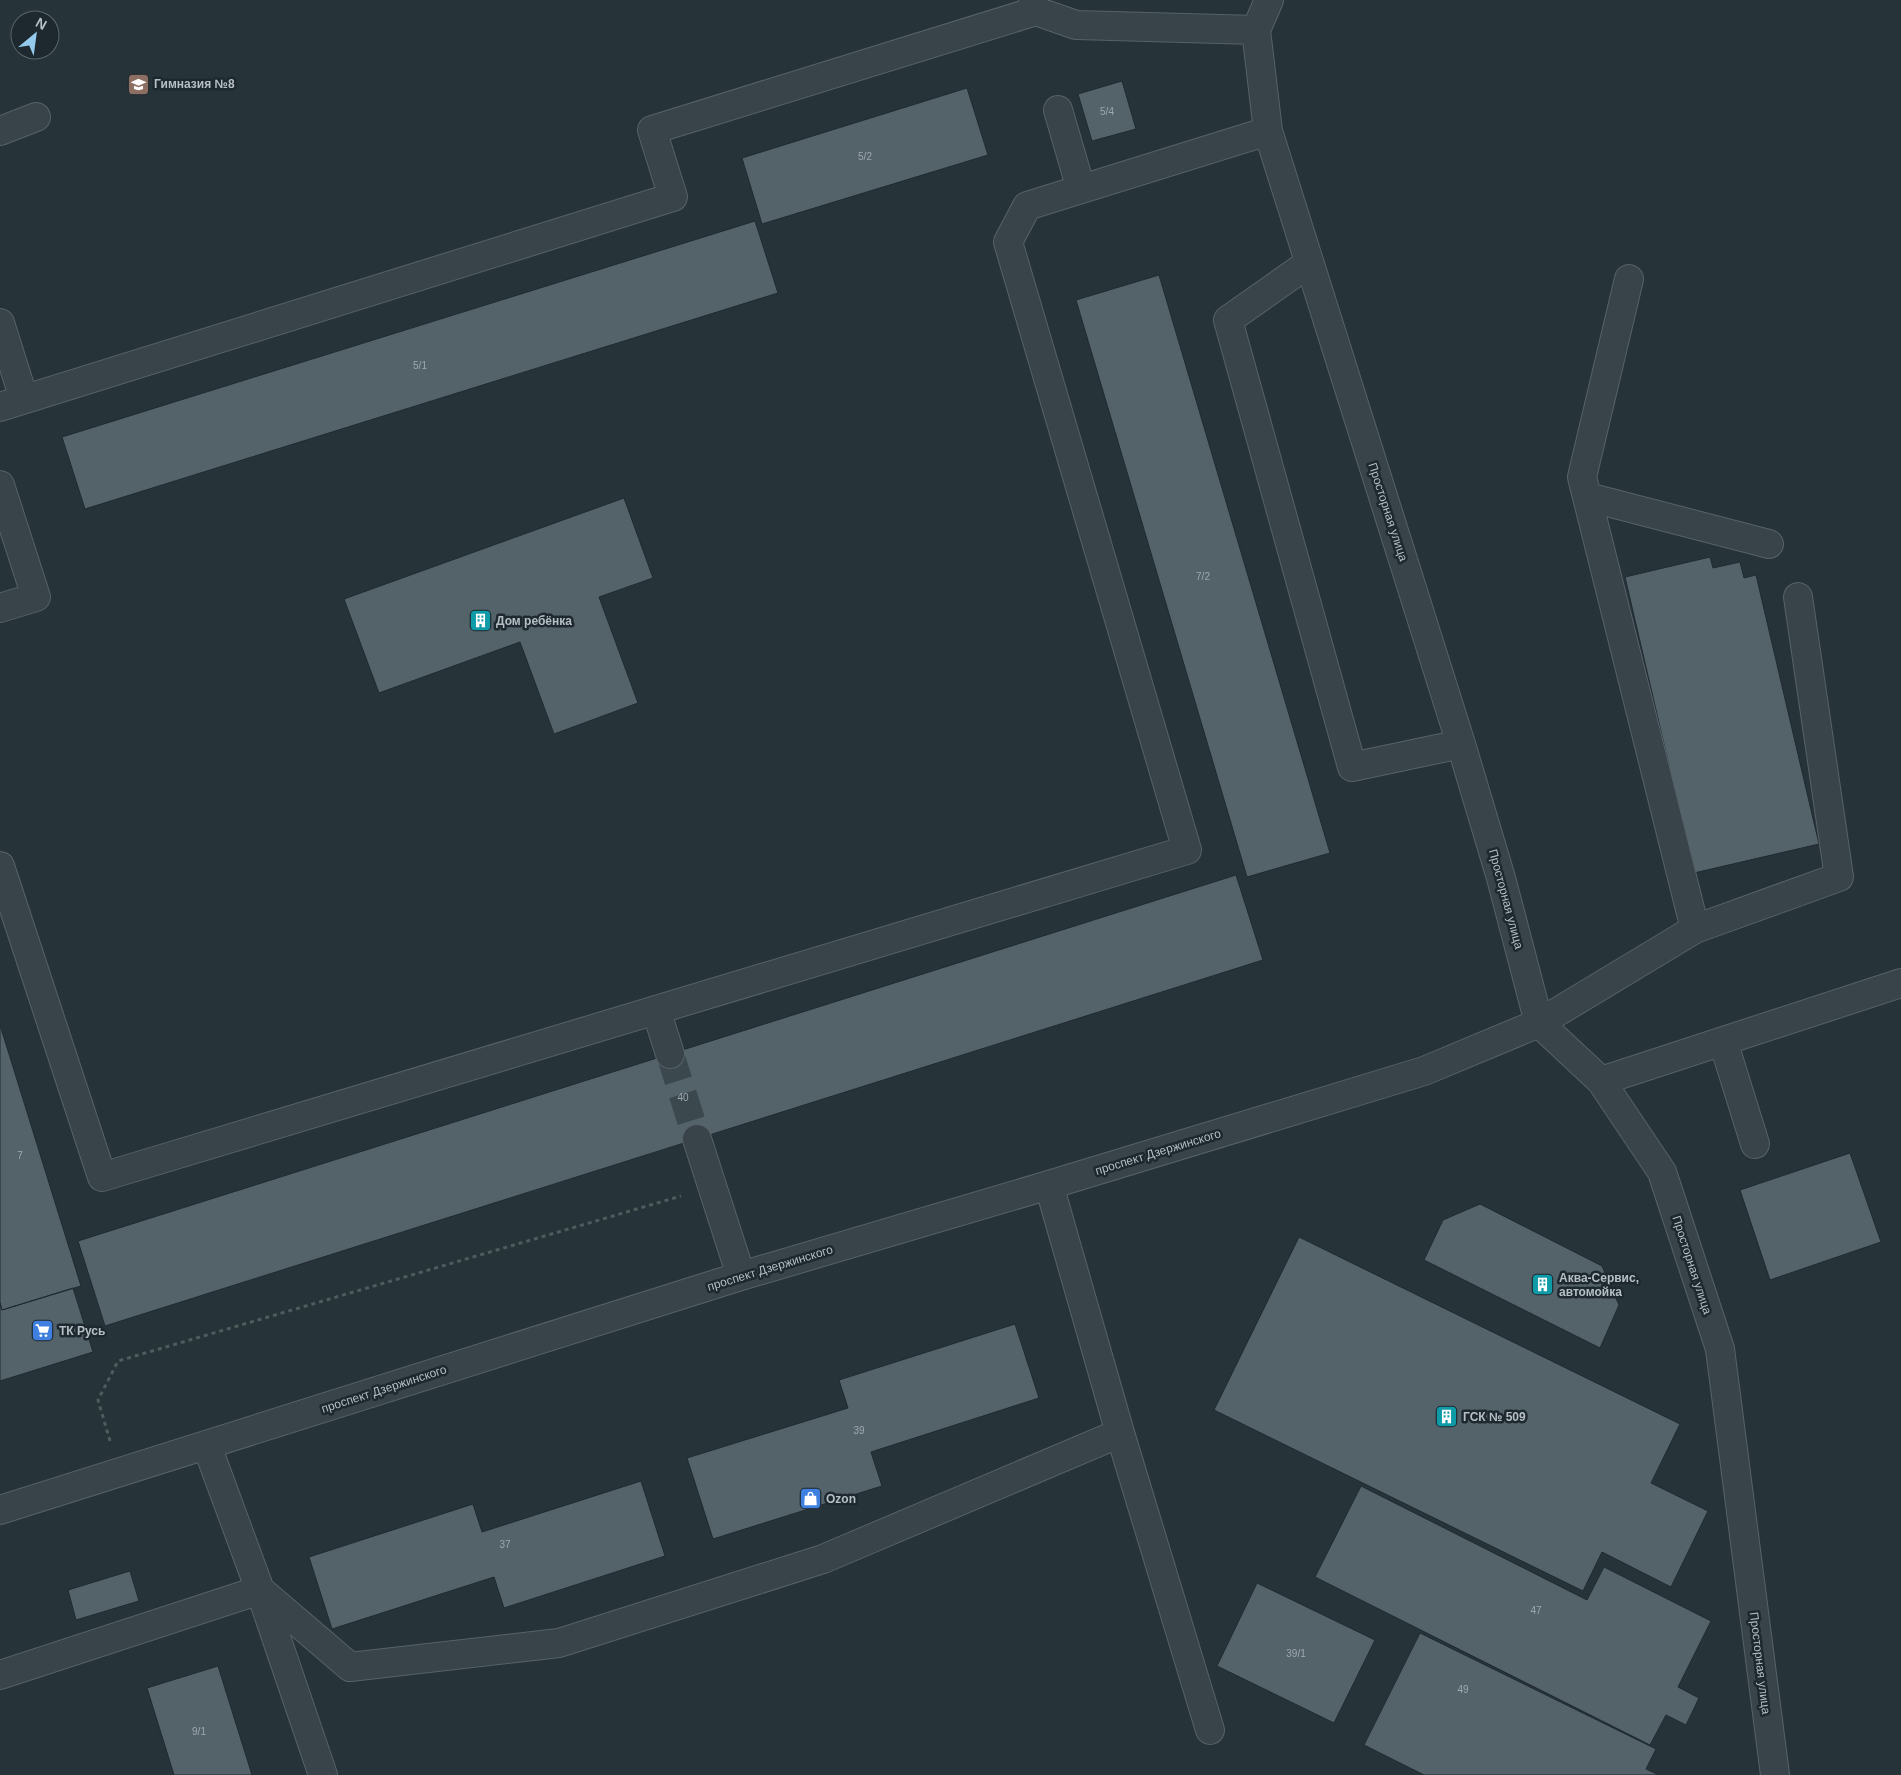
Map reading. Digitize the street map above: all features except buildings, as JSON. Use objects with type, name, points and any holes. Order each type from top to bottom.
[{"type":"street","points":[[0,323],[12,403],[673,197],[652,130],[1035,5],[1076,25],[1256,30],[1269,0]]},
{"type":"street","name":"Просторная улица","points":[[1256,30],[1268,132],[1461,744],[1501,878],[1540,1023],[1600,1082],[1662,1172],[1720,1349],[1775,1775]]},
{"type":"street","points":[[1058,110],[1081,189]]},
{"type":"street","points":[[0,131],[36,117]]},
{"type":"street","points":[[0,866],[102,1177],[1187,850],[1008,242],[1027,206],[1268,132]]},
{"type":"street","points":[[1309,263],[1228,320],[1352,767],[1461,744]]},
{"type":"street","points":[[1628,279],[1582,477],[1695,928]]},
{"type":"street","points":[[0,485],[36,597],[0,608]]},
{"type":"street","points":[[1588,497],[1769,544]]},
{"type":"street","name":"проспект Дзержинского","points":[[0,1510],[208,1446],[741,1276],[1050,1185],[1424,1071],[1540,1023],[1695,928],[1839,877],[1798,597]]},
{"type":"street","points":[[1600,1082],[1901,983]]},
{"type":"street","points":[[656,1010],[670,1054]]},
{"type":"street","points":[[1723,1041],[1754,1144]]},
{"type":"street","points":[[697,1138],[741,1276]]},
{"type":"street","points":[[1050,1185],[1120,1433],[1210,1730]]},
{"type":"street","points":[[260,1590],[350,1667],[560,1643],[822,1559],[1120,1433]]},
{"type":"street","points":[[208,1446],[260,1590],[323,1775]]},
{"type":"street","points":[[0,1675],[260,1590]]},
{"type":"path","points":[[119,1473],[98,1400],[118,1361],[713,1186]]},
{"type":"tunnel","points":[[670,1054],[697,1139]]},
{"type":"place","name":"Гимназия №8","points":[[138,84]]},
{"type":"place","name":"Дом ребёнка","points":[[480,621]]},
{"type":"place","name":"Аква-Сервис, автомойка","points":[[1543,1285]]},
{"type":"place","name":"ТК Русь","points":[[43,1331]]},
{"type":"place","name":"ГСК № 509","points":[[1447,1417]]},
{"type":"place","name":"Ozon","points":[[810,1499]]}]
